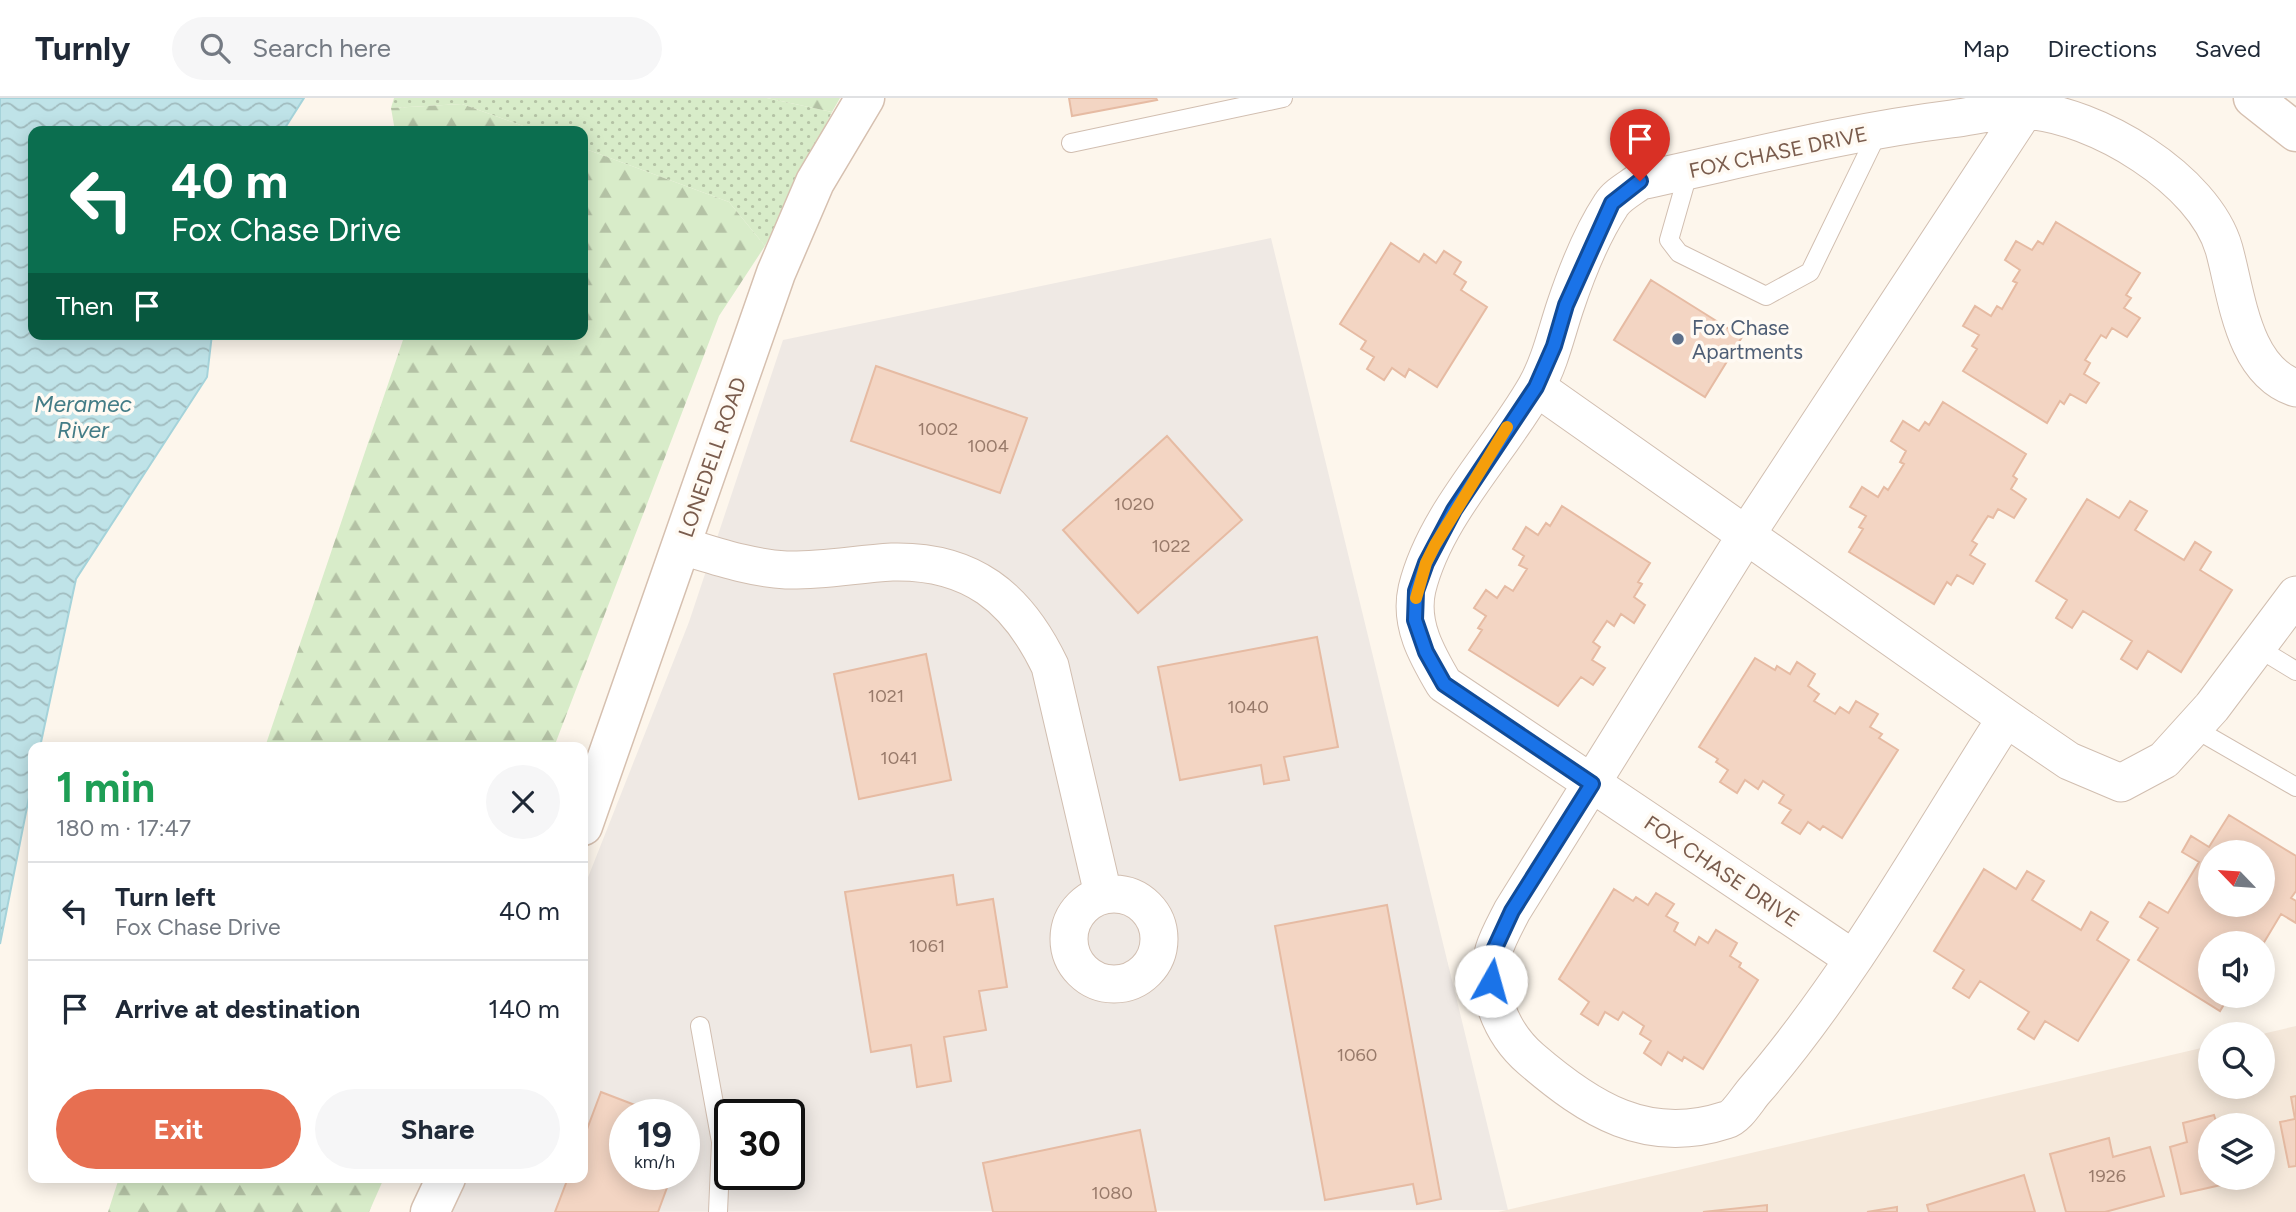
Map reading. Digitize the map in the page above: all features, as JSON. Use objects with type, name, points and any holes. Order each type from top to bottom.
[{"type":"street","name":"LONEDELL ROAD","points":[[588,812],[792,232],[828,157],[865,98]]},
{"type":"street","points":[[2253,98],[2296,131]]},
{"type":"street","points":[[2006,719],[1797,1041],[1729,1119],[1680,1130],[1633,1125],[1579,1098],[1518,1048],[1506,1032],[1491,981],[1494,950],[1512,911],[1746,535],[2025,110]]},
{"type":"street","name":"FOX CHASE DRIVE","points":[[1852,958],[1444,684],[1426,652],[1415,620],[1416,591],[1426,563],[1490,453],[1536,387],[1554,346],[1566,305],[1612,203],[1640,181],[1879,130],[2025,110],[2080,122],[2141,153],[2196,200],[2222,244],[2251,342],[2260,362],[2273,377],[2296,388]]},
{"type":"street","points":[[1536,387],[2006,719],[2069,761],[2121,783],[2164,760],[2212,707],[2296,594]]},
{"type":"street","points":[[682,546],[749,566],[784,570],[924,562],[957,570],[996,593],[1013,607],[1034,633],[1050,666],[1103,894]]},
{"type":"street","points":[[430,1212],[444,1183]]},
{"type":"lane","points":[[1071,143],[1283,98]]},
{"type":"lane","points":[[1689,170],[1669,240],[1679,253],[1766,296],[1810,272],[1879,130]]},
{"type":"lane","points":[[2255,646],[2296,671]]},
{"type":"lane","points":[[2192,727],[2296,787]]},
{"type":"lane","points":[[700,1026],[720,1142],[718,1212]]},
{"type":"shaded area","points":[[1271,238],[1508,1210],[450,1212],[464,1183],[588,1183],[588,877],[689,622],[783,340]]},
{"type":"shaded area","points":[[2296,1026],[2296,1212],[1498,1212],[2198,1049],[2198,1099],[2275,1099],[2275,1031]]},
{"type":"green space","points":[[394,98],[767,98],[832,112],[765,246],[729,202],[588,150],[588,126],[523,126],[462,104],[391,108]]},
{"type":"green space","points":[[767,98],[840,98],[832,112]]},
{"type":"green space","points":[[462,104],[523,126],[394,126],[391,108]]},
{"type":"green space","points":[[588,150],[729,202],[765,246],[719,316],[556,742],[267,742],[403,340],[588,340]]},
{"type":"green space","points":[[117,1183],[382,1183],[369,1212],[108,1212]]},
{"type":"water","name":"Meramec River","points":[[0,98],[304,98],[286,126],[28,126],[28,340],[211,340],[207,377],[76,579],[41,742],[28,742],[28,802],[0,944]]},
{"type":"building","points":[[1069,98],[1156,98],[1157,100],[1072,116]]},
{"type":"building","points":[[2056,222],[2140,273],[2126,295],[2131,298],[2124,308],[2140,318],[2127,337],[2112,328],[2106,338],[2101,335],[2085,360],[2090,363],[2084,374],[2099,383],[2086,403],[2070,394],[2064,404],[2060,401],[2047,423],[1963,371],[1977,349],[1972,346],[1979,335],[1963,326],[1975,306],[1991,316],[1997,306],[2002,309],[2017,283],[2013,281],[2020,270],[2005,260],[2016,241],[2032,250],[2038,241],[2043,244]]},
{"type":"building","points":[[1391,243],[1419,262],[1424,254],[1436,263],[1444,251],[1461,262],[1454,274],[1466,282],[1461,290],[1487,307],[1437,387],[1409,369],[1405,377],[1392,368],[1384,380],[1367,369],[1374,357],[1361,349],[1366,341],[1340,324]]},
{"type":"building","name":"Fox Chase Apartments","points":[[1651,280],[1742,337],[1705,397],[1614,340]]},
{"type":"building","points":[[876,366],[1027,418],[1000,493],[851,441]]},
{"type":"building","points":[[1943,402],[2026,454],[2013,476],[2017,479],[2011,489],[2026,499],[2014,518],[1998,509],[1993,518],[1988,516],[1972,541],[1977,544],[1970,555],[1985,564],[1973,584],[1957,575],[1951,585],[1947,582],[1934,604],[1849,552],[1863,529],[1859,527],[1866,516],[1850,507],[1862,487],[1878,497],[1884,487],[1888,490],[1904,464],[1900,462],[1906,451],[1891,441],[1903,421],[1919,431],[1925,422],[1929,425]]},
{"type":"building","points":[[1167,436],[1242,520],[1138,613],[1063,530]]},
{"type":"building","points":[[2087,499],[2119,518],[2130,501],[2147,511],[2135,530],[2184,560],[2195,542],[2211,552],[2200,570],[2232,590],[2181,672],[2148,651],[2137,669],[2121,659],[2132,641],[2083,611],[2072,628],[2056,618],[2067,600],[2036,581]]},
{"type":"building","points":[[1562,506],[1650,563],[1638,582],[1642,584],[1634,597],[1645,605],[1634,623],[1621,614],[1614,626],[1607,621],[1593,642],[1600,647],[1592,660],[1605,668],[1593,685],[1581,677],[1558,706],[1469,650],[1482,630],[1478,628],[1486,616],[1474,608],[1486,590],[1497,598],[1505,586],[1513,591],[1527,569],[1519,565],[1524,556],[1513,549],[1526,527],[1538,535],[1546,523],[1550,526]]},
{"type":"building","points":[[1317,637],[1338,747],[1284,757],[1289,780],[1264,784],[1261,765],[1180,780],[1158,667]]},
{"type":"building","points":[[926,654],[951,780],[859,799],[834,674]]},
{"type":"building","points":[[1755,658],[1775,670],[1777,666],[1790,674],[1797,662],[1815,674],[1808,686],[1819,694],[1814,701],[1835,714],[1840,707],[1849,713],[1856,701],[1878,714],[1870,727],[1882,734],[1879,738],[1898,750],[1842,838],[1823,826],[1820,830],[1808,822],[1800,834],[1782,823],[1791,810],[1779,803],[1784,795],[1763,781],[1758,789],[1745,780],[1737,793],[1720,782],[1728,770],[1716,762],[1718,759],[1699,747]]},
{"type":"building","points":[[2229,815],[2270,840],[2213,840]]},
{"type":"building","points":[[2191,836],[2198,840],[2198,861],[2182,852]]},
{"type":"building","points":[[2275,843],[2296,856],[2296,891],[2291,898],[2296,901],[2296,923],[2281,914],[2271,931],[2198,931],[2198,997],[2138,960],[2158,928],[2140,917],[2149,902],[2168,913],[2198,864],[2198,917],[2275,917]]},
{"type":"building","points":[[1984,869],[2016,889],[2027,871],[2044,881],[2032,900],[2081,930],[2091,912],[2108,922],[2097,940],[2129,960],[2078,1041],[2045,1021],[2034,1039],[2018,1029],[2029,1012],[1980,981],[1969,998],[1953,988],[1964,970],[1934,951]]},
{"type":"building","points":[[953,875],[957,905],[993,899],[1007,987],[979,991],[986,1030],[944,1037],[951,1081],[917,1087],[911,1045],[871,1052],[845,892]]},
{"type":"building","points":[[1614,889],[1633,901],[1636,897],[1648,905],[1656,893],[1674,904],[1666,916],[1678,923],[1674,931],[1695,945],[1699,937],[1708,943],[1716,930],[1737,943],[1730,956],[1741,963],[1739,967],[1758,980],[1703,1069],[1684,1057],[1682,1061],[1668,1052],[1661,1065],[1644,1053],[1651,1041],[1640,1034],[1644,1026],[1623,1012],[1618,1020],[1605,1012],[1598,1025],[1581,1014],[1589,1002],[1559,979]]},
{"type":"building","points":[[1387,905],[1441,1199],[1417,1204],[1413,1184],[1325,1200],[1275,926]]},
{"type":"building","points":[[601,1092],[619,1099],[609,1099],[609,1190],[666,1190],[658,1212],[555,1212],[566,1183],[588,1183],[588,1127]]},
{"type":"building","points":[[2296,1096],[2296,1166],[2289,1167],[2280,1122],[2295,1119],[2291,1097]]},
{"type":"building","points":[[2198,1119],[2199,1190],[2181,1194],[2170,1147],[2187,1142],[2183,1123]]},
{"type":"building","points":[[1140,1130],[1156,1212],[993,1212],[983,1163]]},
{"type":"building","points":[[2109,1138],[2113,1157],[2150,1147],[2164,1196],[2105,1212],[2066,1212],[2050,1154]]},
{"type":"building","points":[[2024,1175],[2035,1212],[1929,1212],[1927,1205]]},
{"type":"building","points":[[1767,1205],[1767,1212],[1703,1212]]},
{"type":"building","points":[[1897,1207],[1897,1212],[1867,1212]]},
{"type":"slow traffic","points":[[1416,598],[1426,563],[1435,545],[1507,427]]},
{"type":"place","name":"Fox Chase Apartments","points":[[1678,339]]},
{"type":"route","points":[[1491,981],[1494,950],[1512,911],[1592,784],[1444,684],[1426,652],[1415,620],[1416,591],[1426,563],[1454,510],[1536,387],[1554,346],[1566,305],[1612,203],[1640,181]]}]
